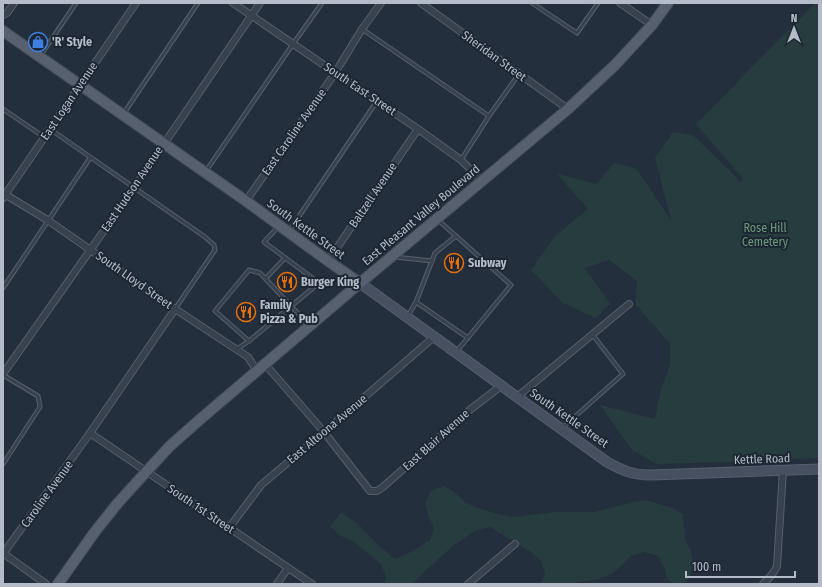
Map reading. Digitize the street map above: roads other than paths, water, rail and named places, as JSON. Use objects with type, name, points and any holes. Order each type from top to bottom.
[{"type":"main road","name":"East Pleasant Valley Boulevard","points":[[58,584],[94,533],[117,504],[170,446],[391,256],[568,109],[615,65],[652,24],[668,3]]},
{"type":"main road","name":"South Kettle Street","points":[[3,30],[360,283]]},
{"type":"street","points":[[3,15],[7,13],[14,3]]},
{"type":"street","name":"East Logan Avenue","points":[[4,196],[136,3]]},
{"type":"street","name":"South East Street","points":[[233,3],[418,129],[461,160],[482,181]]},
{"type":"street","name":"East Hudson Avenue","points":[[3,374],[134,188],[260,3]]},
{"type":"street","name":"East Caroline Avenue","points":[[246,201],[335,73],[381,3]]},
{"type":"street","name":"Sheridan Street","points":[[421,3],[568,109]]},
{"type":"street","points":[[620,3],[652,24]]},
{"type":"street","name":"Baltzell Avenue","points":[[328,261],[418,129]]},
{"type":"street","name":"South Lloyd Street","points":[[4,196],[49,221],[175,309],[248,357],[257,371]]},
{"type":"street","name":"South Kettle Street","points":[[360,283],[516,397],[617,468],[630,473],[651,476],[706,473]]},
{"type":"street","points":[[516,397],[629,304]]},
{"type":"street","points":[[90,433],[175,309]]},
{"type":"street","name":"East Altoona Avenue","points":[[229,528],[261,485],[434,337]]},
{"type":"street","points":[[265,364],[324,432]]},
{"type":"street","name":"East Blair Avenue","points":[[324,432],[370,491],[377,491],[471,409],[501,386]]},
{"type":"street","name":"South 1st Street","points":[[90,433],[312,584]]},
{"type":"street","name":"Caroline Avenue","points":[[3,553],[90,433]]},
{"type":"street","name":"Kettle Road","points":[[706,473],[819,469]]},
{"type":"street","points":[[763,584],[775,571],[778,559],[783,470]]},
{"type":"street","points":[[468,584],[515,544]]},
{"type":"street","points":[[3,553],[46,584]]},
{"type":"street","points":[[277,584],[288,568]]},
{"type":"lane","points":[[40,57],[76,3]]},
{"type":"lane","points":[[122,115],[198,3]]},
{"type":"lane","points":[[205,173],[322,3]]},
{"type":"lane","points":[[532,3],[577,33],[598,3]]},
{"type":"lane","points":[[362,30],[489,116]]},
{"type":"lane","points":[[461,160],[489,116],[519,74]]},
{"type":"lane","points":[[288,232],[377,102]]},
{"type":"lane","points":[[3,109],[44,137]]},
{"type":"lane","points":[[50,129],[205,237],[214,245],[215,250],[175,309]]},
{"type":"lane","points":[[3,288],[90,158]]},
{"type":"lane","points":[[437,218],[511,285],[456,353]]},
{"type":"lane","points":[[237,350],[292,306],[319,282],[264,242],[279,225]]},
{"type":"lane","points":[[408,318],[416,302],[435,253],[456,236]]},
{"type":"lane","points":[[391,256],[432,261]]},
{"type":"lane","points":[[266,278],[285,258]]},
{"type":"lane","points":[[249,341],[216,311],[249,270],[260,273],[266,278],[310,326]]},
{"type":"lane","points":[[416,302],[468,338]]},
{"type":"lane","points":[[561,429],[622,374],[592,334]]},
{"type":"lane","points":[[3,374],[38,396],[40,407],[3,464]]},
{"type":"place","name":"'R' Style","points":[[38,42]]},
{"type":"place","name":"Subway","points":[[454,263]]},
{"type":"place","name":"Burger King","points":[[287,282]]},
{"type":"place","name":"Family Pizza & Pub","points":[[246,312]]},
{"type":"park label","name":"Rose Hill Cemetery","points":[[765,235]]}]
